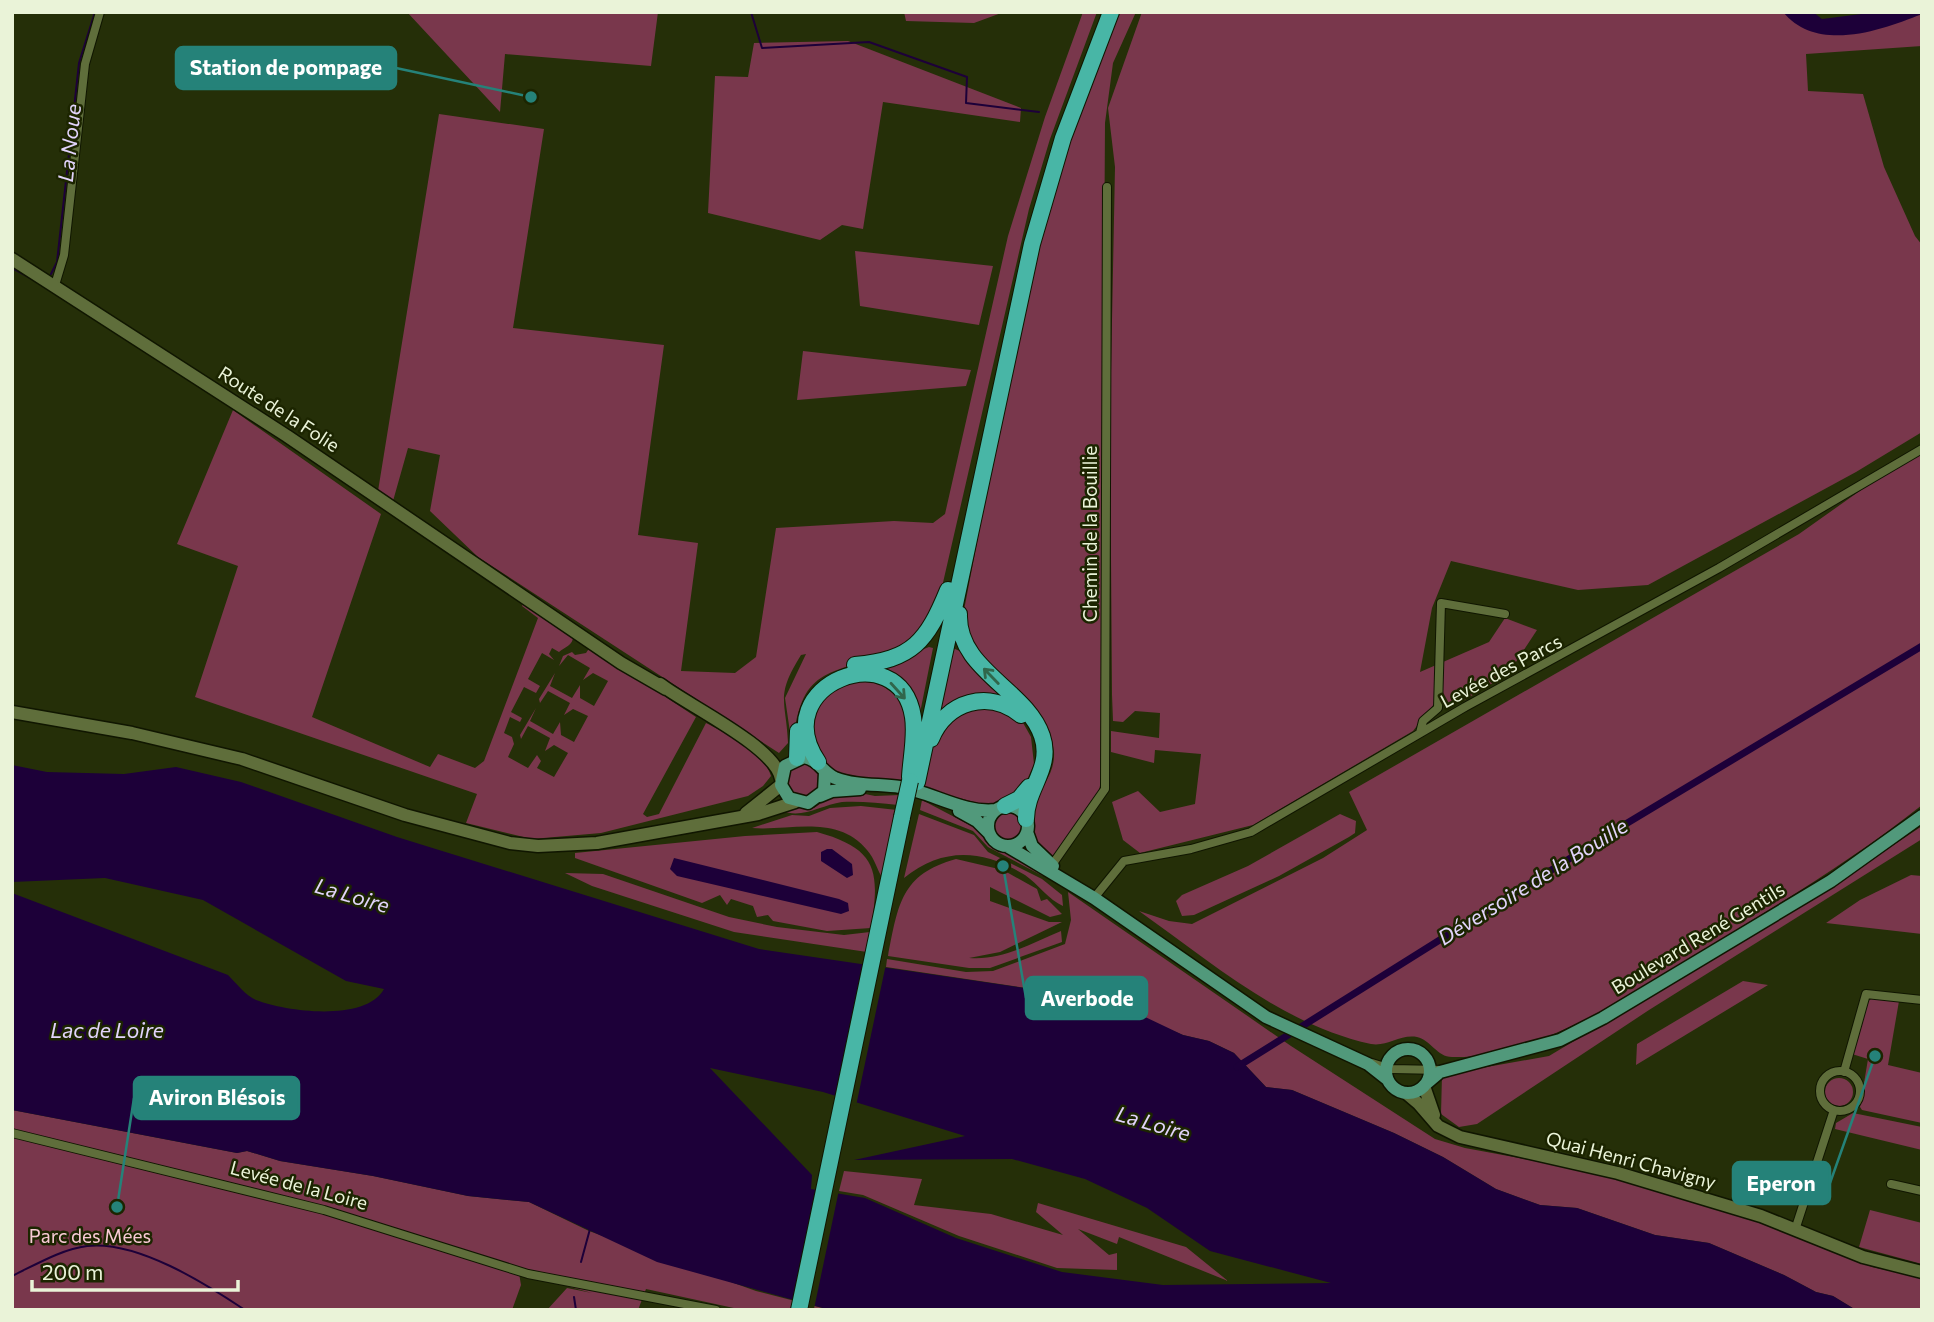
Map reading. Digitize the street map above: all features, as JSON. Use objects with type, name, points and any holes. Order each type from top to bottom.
[{"type":"highway","points":[[799,1310],[914,781],[948,590],[1038,192],[1077,72],[1102,12]]},
{"type":"highway","points":[[922,761],[1032,244],[1063,138],[1111,12]]},
{"type":"highway","points":[[962,574],[959,619],[962,637],[983,667],[1034,720],[1044,743],[1044,766],[1028,800],[1026,825]]},
{"type":"highway","points":[[794,759],[798,722],[809,693],[827,676],[838,670],[887,661],[918,645],[933,626],[948,590]]},
{"type":"highway","points":[[821,767],[811,752],[806,730],[814,700],[836,679],[868,673],[888,680],[909,705],[914,727],[914,781]]},
{"type":"highway","points":[[914,781],[936,728],[952,710],[978,700],[1008,706],[1022,716],[1033,732],[1038,758],[1034,776],[1025,792],[1000,808]]},
{"type":"highway","points":[[807,1310],[879,942]]},
{"type":"main road","name":"Route de la Folie","points":[[12,259],[522,595],[614,650],[759,750],[778,770],[781,782]]},
{"type":"main road","points":[[12,712],[132,733],[242,759],[405,815],[510,843],[568,846],[735,818],[796,802],[808,803],[820,796],[848,789],[898,791],[951,807],[977,821],[996,842],[1094,898]]},
{"type":"main road","name":"Route de la Folie","points":[[759,750],[794,759]]},
{"type":"main road","points":[[735,818],[770,797],[794,759],[821,767],[851,782],[914,790],[974,810],[1018,808],[1032,846],[1094,898],[1266,1017],[1376,1068],[1388,1068]]},
{"type":"main road","points":[[820,796],[826,785],[821,767]]},
{"type":"main road","points":[[781,782],[784,792],[796,802]]},
{"type":"main road","points":[[989,833],[989,820],[1000,808]]},
{"type":"main road","name":"Boulevard René Gentils","points":[[1406,1093],[1440,1072],[1560,1040],[1603,1018],[1831,881],[1922,816]]},
{"type":"main road","points":[[1007,846],[1019,842],[1026,825]]},
{"type":"main road","points":[[1327,1046],[1374,1058],[1388,1068],[1394,1089],[1406,1093],[1419,1104],[1431,1121],[1447,1131]]},
{"type":"main road","name":"Boulevard René Gentils","points":[[1388,1068],[1399,1051],[1410,1049],[1424,1057],[1451,1064],[1479,1063]]},
{"type":"main road","points":[[1424,1057],[1431,1110],[1447,1131]]},
{"type":"main road","name":"Quai Henri Chavigny","points":[[1447,1131],[1472,1140],[1618,1173],[1742,1210],[1863,1257],[1922,1272]]},
{"type":"street","points":[[55,285],[64,255],[85,64],[100,12]]},
{"type":"street","name":"Chemin de la Bouillie","points":[[1052,865],[1105,789],[1107,187]]},
{"type":"street","name":"Levée des Parcs","points":[[1094,898],[1124,861],[1191,849],[1251,832],[1464,708],[1629,619],[1922,449]]},
{"type":"street","points":[[1438,708],[1441,603],[1504,614]]},
{"type":"street","points":[[1420,733],[1423,721],[1438,708],[1464,708]]},
{"type":"street","points":[[1844,1072],[1866,994],[1922,1000]]},
{"type":"street","points":[[1388,1068],[1427,1080]]},
{"type":"street","points":[[1844,1072],[1858,1084],[1859,1097],[1851,1107],[1834,1110],[1823,1102],[1820,1089],[1831,1073],[1844,1072]]},
{"type":"street","points":[[1795,1230],[1834,1110]]},
{"type":"street","name":"Levée de la Loire","points":[[12,1133],[324,1210],[528,1273],[716,1310]]},
{"type":"street","points":[[1891,1184],[1922,1191]]},
{"type":"green space","points":[[407,12],[658,12],[651,66],[505,54],[500,112]]},
{"type":"green space","points":[[904,12],[1004,12],[974,23],[906,21]]},
{"type":"green space","points":[[1083,12],[1097,12],[1050,139],[1029,209],[939,600],[926,630],[917,640],[835,671],[810,688],[802,702],[792,752],[788,756],[791,739],[785,698],[806,654],[801,655],[785,690],[784,707],[788,743],[779,753],[478,557],[430,511],[440,455],[408,448],[393,501],[378,491],[439,114],[544,129],[513,328],[664,345],[638,535],[698,543],[681,671],[735,673],[756,657],[776,528],[894,521],[933,523],[945,514],[1008,236],[1045,117]]},
{"type":"green space","points":[[1117,12],[1136,12],[1113,63],[1105,123],[1101,781],[1097,799],[1054,858],[1042,851],[1032,839],[1035,805],[1051,772],[1054,759],[1050,734],[1030,705],[978,652],[968,634],[964,610],[1021,314],[1061,164]]},
{"type":"green space","points":[[1142,12],[1790,12],[1813,28],[1920,15],[1922,46],[1806,54],[1808,91],[1863,94],[1884,167],[1915,236],[1922,245],[1922,432],[1856,472],[1648,585],[1578,590],[1451,561],[1432,608],[1420,672],[1489,642],[1505,618],[1537,630],[1508,674],[1461,702],[1434,704],[1413,731],[1253,825],[1140,853],[1123,840],[1112,802],[1138,791],[1160,812],[1195,804],[1201,754],[1155,750],[1154,763],[1111,752],[1111,731],[1159,738],[1160,713],[1135,711],[1123,722],[1113,721],[1112,695],[1110,422],[1115,167],[1108,108]]},
{"type":"green space","points":[[848,41],[1021,108],[1020,122],[883,102],[863,229],[842,225],[820,240],[708,213],[715,76],[748,77],[754,43]]},
{"type":"green space","points":[[855,251],[993,266],[979,325],[860,306]]},
{"type":"green space","points":[[803,351],[971,370],[966,386],[797,400]]},
{"type":"green space","points":[[233,410],[381,514],[312,717],[430,767],[438,754],[475,768],[484,761],[538,618],[522,606],[524,602],[573,635],[573,638],[571,643],[559,652],[552,648],[549,654],[554,660],[542,653],[528,679],[540,686],[536,693],[524,687],[511,712],[522,718],[520,722],[510,717],[504,733],[512,737],[514,744],[508,757],[528,768],[537,755],[541,761],[537,768],[554,777],[568,753],[554,745],[545,751],[550,738],[528,726],[521,739],[520,735],[536,708],[530,721],[553,734],[560,722],[561,735],[574,742],[588,716],[573,709],[564,715],[570,703],[548,691],[540,703],[539,699],[555,673],[550,686],[572,698],[580,685],[580,698],[594,706],[608,681],[593,673],[583,680],[590,668],[568,655],[559,666],[563,656],[572,652],[575,655],[586,653],[590,647],[696,717],[643,814],[647,817],[659,814],[706,723],[753,751],[761,758],[771,776],[763,786],[748,796],[601,833],[532,839],[466,823],[477,794],[195,697],[238,566],[177,544]]},
{"type":"green space","points":[[1922,453],[1922,805],[1823,876],[1626,997],[1557,1033],[1521,1046],[1486,1054],[1447,1056],[1417,1037],[1371,1044],[1339,1035],[1278,1007],[1139,911],[1169,921],[1192,924],[1323,858],[1367,830],[1349,792],[1799,534],[1878,478]]},
{"type":"green space","points":[[929,647],[933,648],[919,718],[873,669]]},
{"type":"green space","points":[[953,648],[966,654],[1018,709],[1002,701],[935,721]]},
{"type":"green space","points":[[869,679],[898,699],[905,710],[909,735],[902,784],[836,774],[818,755],[810,718],[833,685]]},
{"type":"green space","points":[[985,703],[1022,721],[1031,737],[1034,764],[1027,780],[1008,800],[986,805],[924,789],[933,746],[945,721]]},
{"type":"green space","points":[[803,762],[818,769],[821,785],[809,797],[792,793],[787,783],[789,771]]},
{"type":"green space","points":[[860,793],[875,796],[900,795],[898,805],[842,802],[805,812],[782,811],[796,807],[814,808],[830,797]]},
{"type":"green space","points":[[922,800],[983,832],[997,850],[1045,872],[1043,876],[988,847],[973,831],[920,810]]},
{"type":"green space","points":[[861,806],[897,810],[883,879],[867,850],[842,832],[813,827],[752,828],[792,815],[809,816],[830,808]]},
{"type":"green space","points":[[1008,810],[1018,815],[1023,825],[1018,835],[1008,840],[998,835],[993,825],[998,815]]},
{"type":"green space","points":[[919,814],[974,835],[988,852],[1042,879],[1062,895],[1063,906],[1025,875],[1009,866],[978,856],[963,855],[933,861],[904,878]]},
{"type":"green space","points":[[1340,814],[1356,821],[1355,833],[1279,876],[1194,915],[1182,916],[1176,901],[1182,895],[1248,866]]},
{"type":"green space","points":[[1922,826],[1922,839],[1649,1010],[1477,1124],[1459,1127],[1441,1114],[1442,1075],[1549,1056],[1831,887]]},
{"type":"green space","points":[[817,832],[852,846],[870,865],[875,891],[871,928],[827,931],[773,921],[768,915],[757,917],[753,906],[731,899],[727,905],[720,895],[702,903],[575,858],[575,853],[745,836]]},
{"type":"green space","points":[[956,859],[1003,870],[1037,889],[1041,901],[1047,899],[1062,914],[1050,917],[990,887],[990,901],[1049,922],[1062,922],[1000,952],[969,958],[1005,954],[1061,931],[1062,942],[990,968],[969,968],[888,956],[895,921],[905,894],[924,873]]},
{"type":"green space","points":[[565,873],[603,874],[729,917],[777,927],[844,935],[870,932],[867,952],[734,932],[592,886]]},
{"type":"green space","points":[[1911,875],[1922,876],[1922,934],[1826,923],[1860,900]]},
{"type":"green space","points":[[1068,892],[1291,1046],[1435,1139],[1465,1148],[1583,1170],[1636,1185],[1754,1220],[1872,1267],[1922,1278],[1922,1310],[1856,1310],[1833,1296],[1816,1292],[1784,1275],[1709,1243],[1655,1235],[1577,1208],[1540,1205],[1496,1189],[1443,1157],[1394,1133],[1292,1090],[1266,1087],[1234,1053],[1209,1041],[1183,1035],[1106,1003],[1073,995],[886,967],[887,959],[966,972],[993,971],[1065,944],[1071,920]]},
{"type":"green space","points":[[1743,981],[1768,985],[1636,1065],[1637,1044]]},
{"type":"green space","points":[[1873,998],[1899,1001],[1888,1065],[1922,1073],[1922,1123],[1862,1110],[1860,1107],[1868,1059],[1852,1054],[1868,1001]]},
{"type":"green space","points":[[1839,1078],[1849,1082],[1853,1092],[1849,1102],[1839,1106],[1829,1102],[1825,1092],[1829,1082]]},
{"type":"green space","name":"Parc des Mées","points":[[12,1110],[237,1153],[247,1151],[280,1161],[373,1176],[468,1196],[529,1202],[589,1231],[756,1291],[830,1310],[743,1310],[646,1289],[638,1310],[547,1310],[567,1288],[592,1293],[519,1273],[521,1285],[512,1310],[12,1310]]},
{"type":"green space","points":[[1853,1113],[1922,1127],[1922,1150],[1835,1129],[1836,1123]]},
{"type":"green space","points":[[844,1171],[922,1179],[914,1205],[991,1214],[1063,1235],[1036,1212],[1038,1203],[1186,1247],[1228,1281],[1119,1237],[1117,1244],[1078,1229],[1109,1255],[1117,1253],[1117,1270],[1057,1268],[959,1236],[863,1195],[839,1191]]},
{"type":"green space","points":[[1870,1210],[1922,1223],[1922,1264],[1859,1247]]},
{"type":"water","points":[[1783,12],[1813,12],[1822,19],[1877,12],[1922,14],[1869,32],[1831,35],[1813,32],[1797,25]]},
{"type":"water","points":[[12,765],[47,772],[124,774],[176,767],[241,782],[397,837],[759,949],[1073,995],[1141,1015],[1183,1035],[1209,1041],[1234,1053],[1266,1087],[1292,1090],[1394,1133],[1443,1157],[1496,1189],[1540,1205],[1577,1208],[1655,1235],[1709,1243],[1784,1275],[1816,1292],[1833,1296],[1856,1310],[830,1310],[657,1262],[529,1202],[468,1196],[373,1176],[280,1161],[247,1151],[237,1153],[12,1110],[12,893],[228,975],[249,996],[270,1004],[305,1010],[344,1010],[375,999],[384,989],[346,981],[203,900],[105,878],[12,882]],"holes":[[[710,1068],[823,1092],[965,1136],[854,1160],[1012,1159],[1085,1179],[1147,1208],[1210,1251],[1331,1283],[1163,1285],[1062,1272],[956,1238],[865,1198],[811,1189],[812,1175]]]},
{"type":"water","points":[[832,849],[852,864],[853,875],[847,878],[821,861],[821,852]]},
{"type":"water","points":[[674,858],[839,899],[848,903],[849,911],[841,914],[677,876],[670,869]]},
{"type":"pier","points":[[865,961],[886,964],[856,1106],[836,1100]]},
{"type":"pier","points":[[817,1186],[839,1190],[814,1309],[793,1304]]},
{"type":"waterway","name":"La Noue","points":[[51,274],[57,262],[79,63],[95,12]]},
{"type":"waterway","points":[[751,12],[762,48],[869,42],[967,77],[966,103],[1039,112]]},
{"type":"waterway","name":"La Noue","points":[[885,12],[902,12]]},
{"type":"waterway","name":"La Noue","points":[[12,268],[39,283]]},
{"type":"waterway","name":"Déversoire de la Bouille","points":[[1237,1067],[1609,834],[1922,646]]},
{"type":"waterway","points":[[581,1262],[590,1229]]},
{"type":"waterway","points":[[12,1276],[68,1250],[107,1246],[127,1250],[170,1266],[245,1310]]},
{"type":"waterway","points":[[574,1297],[576,1310]]},
{"type":"place","name":"Station de pompage","points":[[531,97]]},
{"type":"place","name":"Averbode","points":[[1003,866]]},
{"type":"place","name":"Eperon","points":[[1875,1056]]},
{"type":"place","name":"Aviron Blésois","points":[[117,1207]]},
{"type":"water label","name":"La Loire","points":[[352,896]]},
{"type":"water label","name":"Lac de Loire","points":[[107,1031]]},
{"type":"water label","name":"La Loire","points":[[1153,1124]]}]
